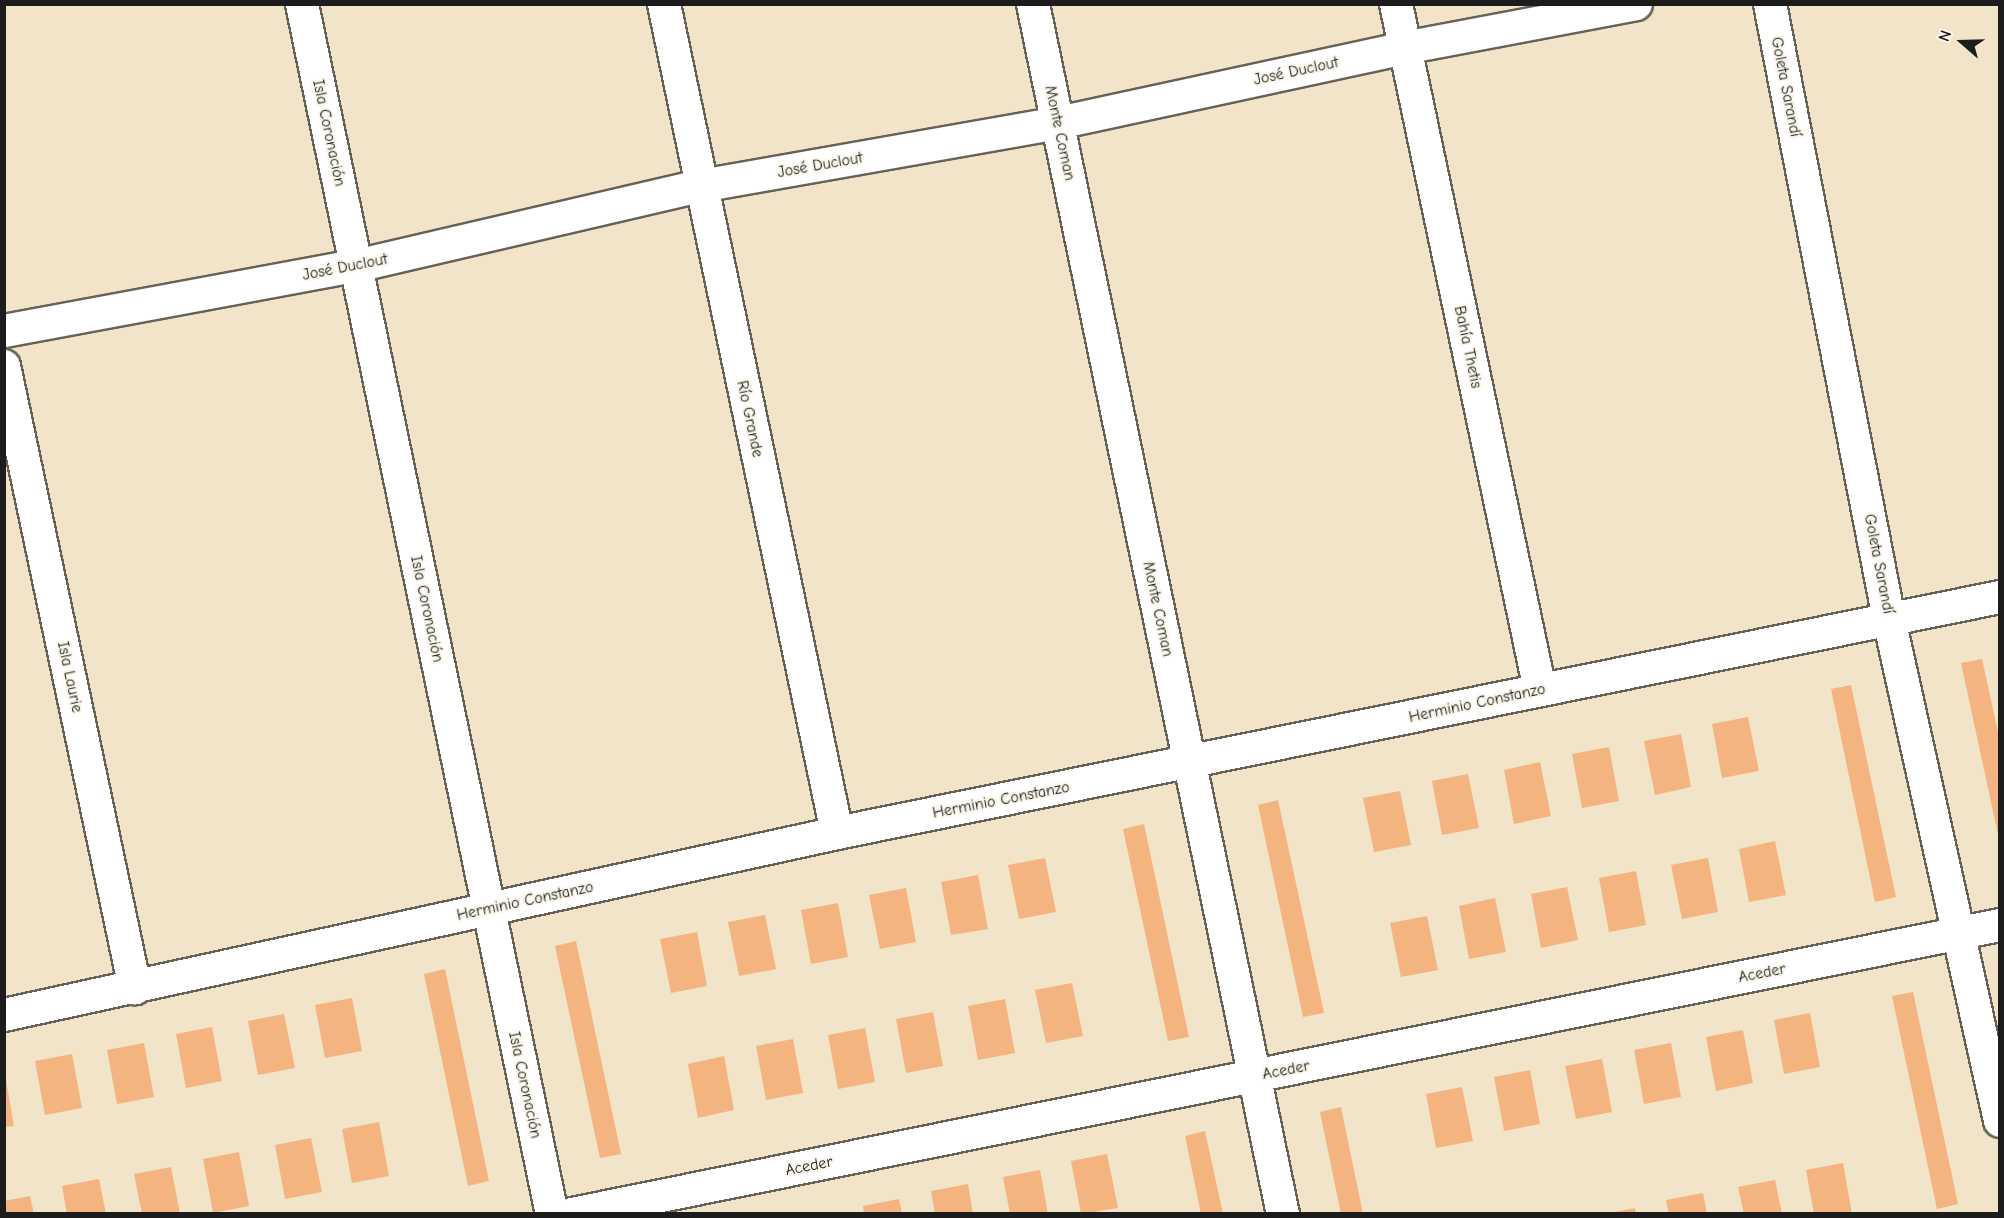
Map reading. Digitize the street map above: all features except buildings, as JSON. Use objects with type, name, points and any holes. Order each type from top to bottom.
[{"type":"street","name":"Isla Coronación","points":[[302,4],[552,1214]]},
{"type":"street","name":"Río Grande","points":[[664,4],[837,833]]},
{"type":"street","name":"Monte Coman","points":[[1033,4],[1283,1214]]},
{"type":"street","name":"Bahía Thetis","points":[[1396,4],[1540,690]]},
{"type":"street","name":"José Duclout","points":[[4,332],[356,266],[701,186],[1058,123],[1404,48],[1636,4]]},
{"type":"street","name":"Goleta Sarandí","points":[[1770,4],[1889,618],[1961,933],[2000,1121]]},
{"type":"street","name":"Isla Laurie","points":[[4,366],[135,988]]},
{"type":"street","name":"Herminio Constanzo","points":[[4,1015],[837,833],[2000,597]]},
{"type":"street","name":"Aceder","points":[[572,1214],[2000,925]]}]
